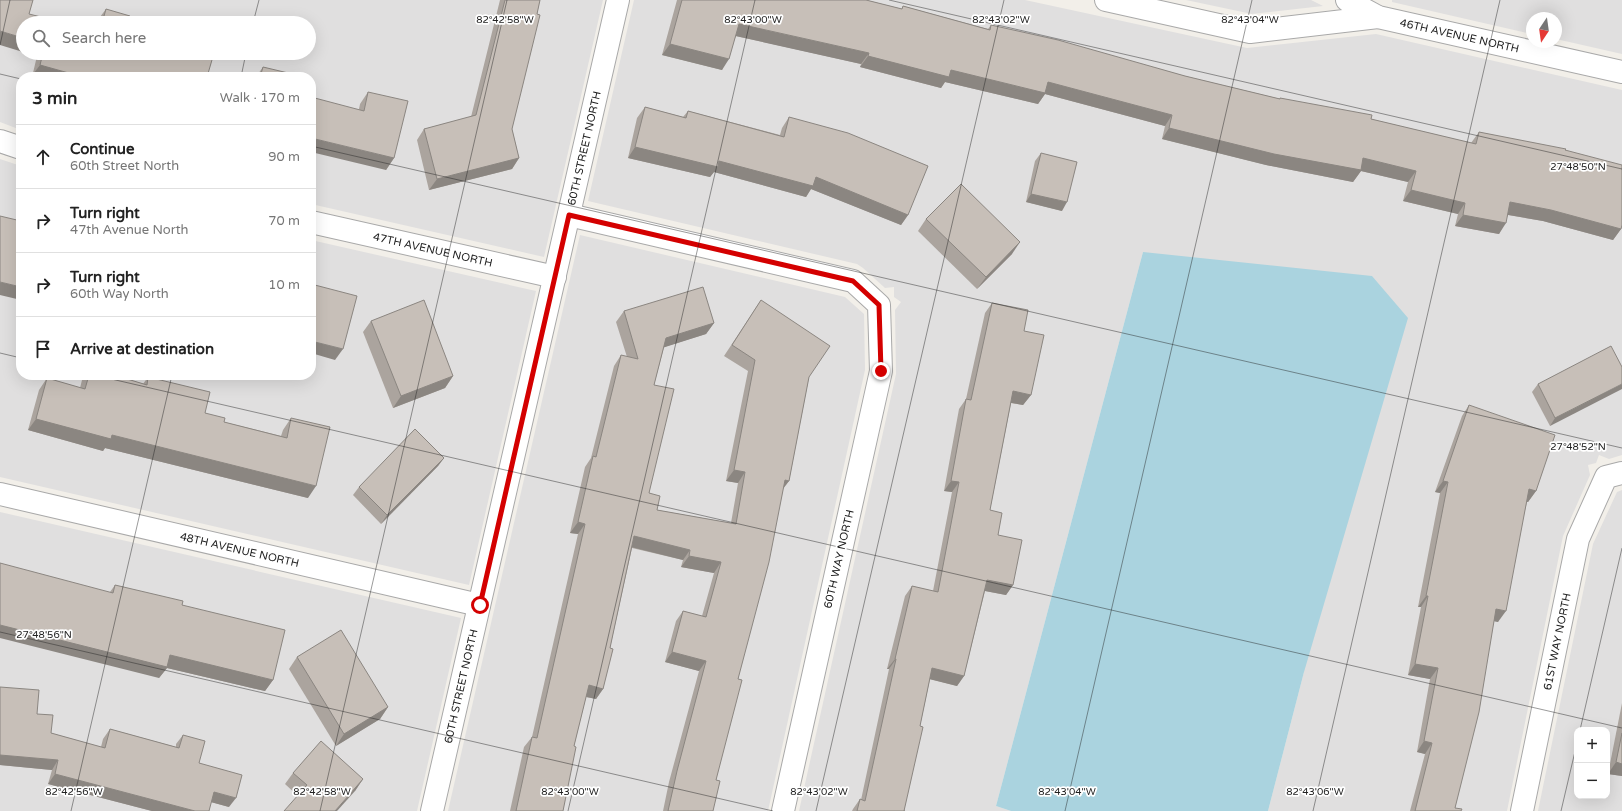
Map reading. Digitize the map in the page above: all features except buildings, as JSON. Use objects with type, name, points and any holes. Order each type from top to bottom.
[{"type":"street","name":"60TH STREET NORTH","points":[[432,811],[618,0]]},
{"type":"street","points":[[1106,0],[1250,32],[1378,17]]},
{"type":"street","name":"46TH AVENUE NORTH","points":[[1347,0],[1378,17],[1622,72]]},
{"type":"street","points":[[0,141],[16,146]]},
{"type":"street","name":"60TH WAY NORTH","points":[[569,215],[853,281],[879,305],[881,371],[783,811]]},
{"type":"street","name":"47TH AVENUE NORTH","points":[[316,223],[555,277]]},
{"type":"street","name":"61ST WAY NORTH","points":[[1522,811],[1578,539],[1614,475]]},
{"type":"street","name":"48TH AVENUE NORTH","points":[[0,494],[480,605]]},
{"type":"shaded area","points":[[0,0],[603,0],[544,257],[316,205],[316,72],[16,72],[16,128],[0,122]]},
{"type":"shaded area","points":[[634,0],[1025,0],[1247,48],[1376,34],[1622,90],[1622,455],[1609,459],[1599,455],[1596,463],[1588,465],[1590,475],[1563,536],[1507,811],[1268,811],[1304,672],[1143,252],[996,806],[1011,811],[799,811],[896,374],[895,310],[901,302],[894,297],[894,287],[885,288],[857,264],[588,201]]},
{"type":"shaded area","points":[[1186,0],[1311,0],[1323,6],[1252,14]]},
{"type":"shaded area","points":[[1392,0],[1622,0],[1622,54],[1562,40],[1562,12],[1526,12],[1526,33],[1392,2]]},
{"type":"shaded area","points":[[0,159],[16,164],[16,380],[316,380],[316,241],[536,291],[469,585],[0,477]]},
{"type":"shaded area","points":[[580,235],[845,297],[864,314],[865,370],[768,811],[448,811]]},
{"type":"shaded area","points":[[1622,490],[1622,811],[1538,811],[1593,544],[1617,492]]},
{"type":"shaded area","points":[[0,512],[461,618],[417,811],[0,811]]},
{"type":"water","points":[[1143,252],[1372,276],[1408,318],[1304,672],[1268,811],[1011,811],[996,806]]},
{"type":"route","points":[[480,605],[569,215],[853,281],[879,305],[881,371]]}]
